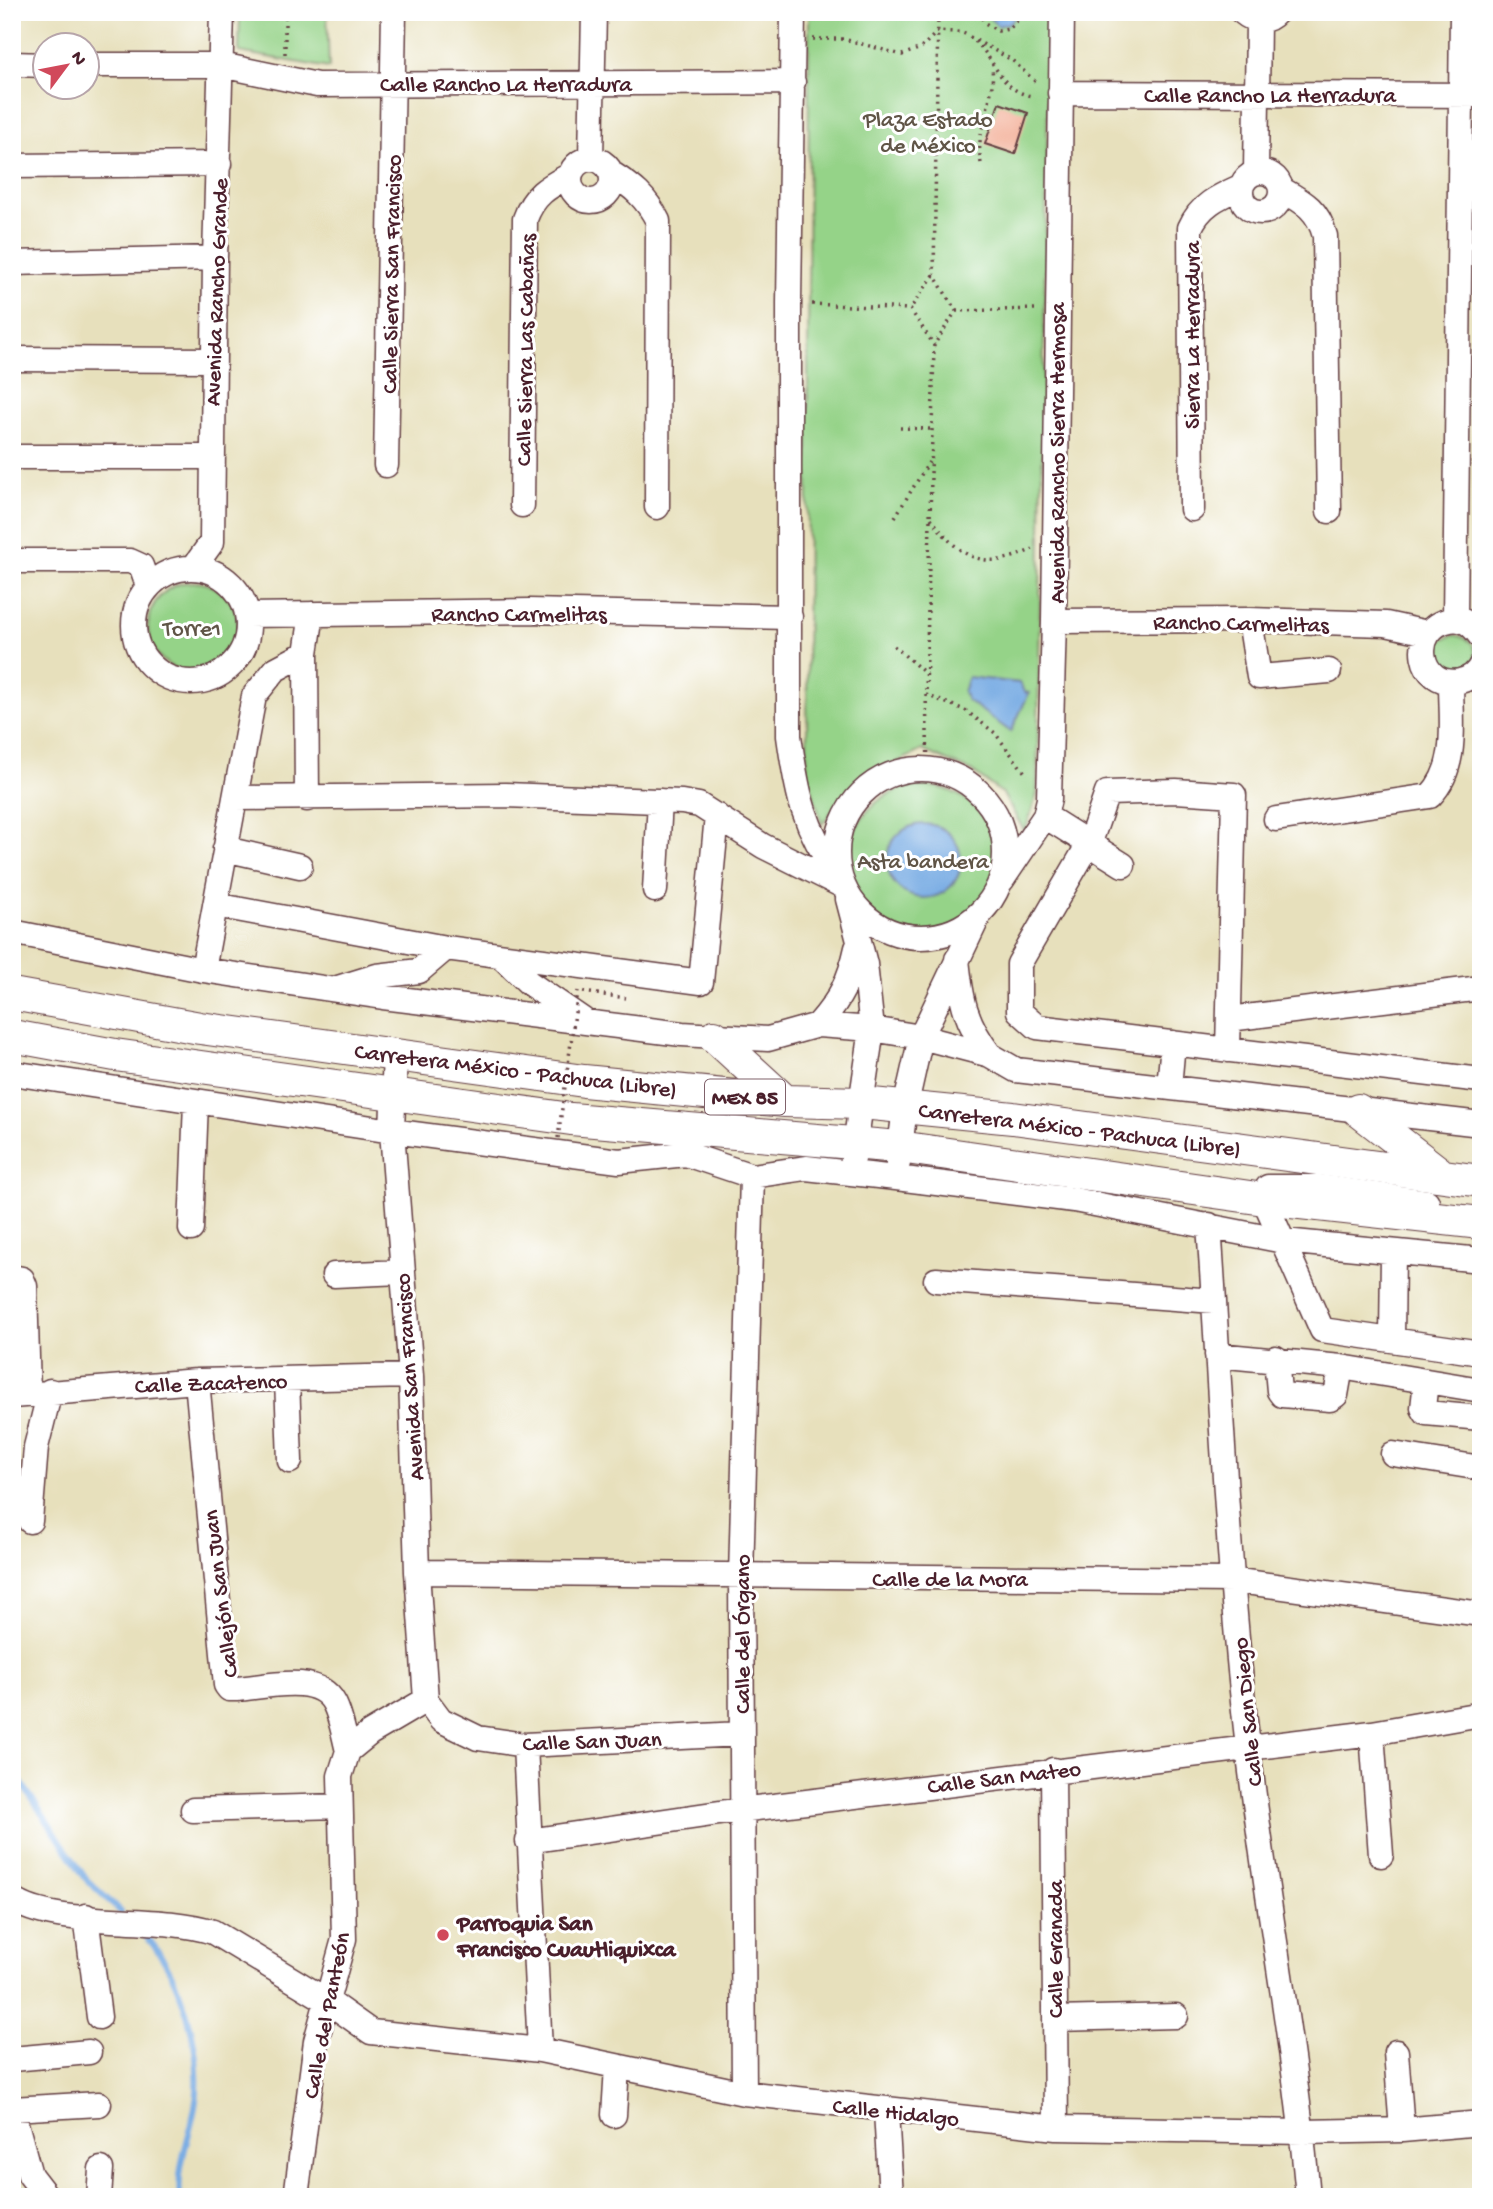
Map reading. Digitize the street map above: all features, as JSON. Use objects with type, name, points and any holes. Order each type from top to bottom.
[{"type":"main road","name":"Carretera México - Pachuca (Libre)","points":[[12,993],[200,1028],[571,1119],[687,1143],[859,1123]]},
{"type":"main road","name":"Carretera México - Pachuca (Libre)","points":[[12,1036],[115,1055],[393,1074],[584,1081],[785,1101],[859,1123],[902,1127],[1013,1118],[1440,1173],[1481,1181]]},
{"type":"main road","points":[[714,1036],[785,1101]]},
{"type":"main road","points":[[1358,1110],[1440,1173]]},
{"type":"main road","name":"Carretera México - Pachuca (Libre)","points":[[902,1127],[1074,1186],[1264,1199],[1481,1223]]},
{"type":"street","name":"Avenida Rancho Grande","points":[[194,567],[212,542],[211,457],[222,12]]},
{"type":"street","name":"Calle Sierra San Francisco","points":[[386,465],[394,12]]},
{"type":"street","points":[[594,12],[592,81],[601,165],[609,192],[592,202],[575,194],[570,175],[578,163],[601,165],[638,190],[649,202],[658,221],[657,507]]},
{"type":"street","name":"Avenida Rancho Sierra Hermosa","points":[[1047,808],[1054,621],[1056,308],[1062,12]]},
{"type":"street","points":[[1462,12],[1471,95],[1473,627],[1439,622],[1427,633],[1422,645],[1422,659],[1428,670],[1438,679],[1451,683],[1466,680],[1481,665]]},
{"type":"street","points":[[1248,179],[1267,172],[1276,179],[1281,189],[1280,199],[1274,208],[1255,212],[1246,206],[1241,197],[1248,179],[1258,93],[1259,15]]},
{"type":"street","points":[[793,24],[789,303],[789,736],[798,795],[816,845],[843,886],[873,923],[908,937],[946,935],[979,916]]},
{"type":"street","points":[[12,64],[32,65]]},
{"type":"street","name":"Calle Rancho La Herradura","points":[[102,65],[221,65],[317,85],[592,81],[793,82]]},
{"type":"street","name":"Calle Rancho La Herradura","points":[[1060,93],[1471,95]]},
{"type":"street","points":[[12,166],[219,164]]},
{"type":"street","name":"Calle Sierra Las Cabañas","points":[[522,505],[525,219],[531,203],[541,191],[570,175]]},
{"type":"street","name":"Sierra La Herradura","points":[[1192,509],[1190,228],[1197,214],[1213,199],[1248,179]]},
{"type":"street","points":[[1281,189],[1309,204],[1320,219],[1325,236],[1329,511]]},
{"type":"street","points":[[12,263],[215,258]]},
{"type":"street","points":[[12,359],[213,360]]},
{"type":"street","points":[[12,457],[211,457]]},
{"type":"street","points":[[12,561],[130,561],[141,566],[148,586]]},
{"type":"street","points":[[194,567],[219,574],[238,592],[248,615],[246,641],[234,663],[213,678],[188,682],[163,675],[144,658],[134,634],[135,608],[148,586],[169,571],[194,567]]},
{"type":"street","name":"Rancho Carmelitas","points":[[248,615],[530,611],[790,617]]},
{"type":"street","points":[[307,799],[306,653],[312,614]]},
{"type":"street","points":[[1250,620],[1259,677],[1329,671]]},
{"type":"street","name":"Rancho Carmelitas","points":[[1054,621],[1250,620],[1386,624],[1427,633]]},
{"type":"street","points":[[203,970],[254,696],[276,668],[306,653]]},
{"type":"street","points":[[1276,819],[1430,796],[1443,783],[1451,763],[1451,683]]},
{"type":"street","points":[[849,1173],[872,1029],[870,996],[859,937],[843,886],[836,843],[846,811],[867,786],[896,771],[928,767],[958,776],[982,794],[999,820],[1006,850],[1002,880]]},
{"type":"street","points":[[1228,1050],[1234,795],[1176,791],[1107,793],[1090,842],[1019,964],[1019,1011],[1037,1027],[1173,1043],[1228,1050],[1481,1080]]},
{"type":"street","points":[[235,798],[506,795],[699,805],[764,846],[843,886]]},
{"type":"street","points":[[655,890],[660,801]]},
{"type":"street","points":[[896,1178],[902,1127],[921,1037],[957,956],[979,916],[991,902],[1047,808],[1123,864]]},
{"type":"street","points":[[215,905],[502,957],[702,982],[717,816]]},
{"type":"street","points":[[225,849],[300,866]]},
{"type":"street","points":[[12,932],[203,970],[333,990],[714,1036],[768,1039],[818,1025],[872,1029],[921,1037],[990,1055],[1016,1070],[1481,1124]]},
{"type":"street","points":[[818,1025],[839,1001],[850,978],[859,937]]},
{"type":"street","points":[[333,990],[377,976],[419,971],[446,948]]},
{"type":"street","points":[[957,956],[961,1000],[973,1032],[990,1055]]},
{"type":"street","points":[[502,957],[528,983],[586,1022]]},
{"type":"street","points":[[1229,1019],[1481,988]]},
{"type":"street","points":[[12,1008],[393,1074]]},
{"type":"street","points":[[12,1024],[393,1074],[619,1100],[665,1096],[859,1123]]},
{"type":"street","points":[[1169,1087],[1173,1043]]},
{"type":"street","points":[[12,1073],[392,1131],[619,1161],[687,1143],[752,1175],[806,1168],[896,1178],[1074,1186],[1209,1225],[1284,1241],[1393,1252],[1478,1267]]},
{"type":"street","name":"Avenida San Francisco","points":[[393,1074],[392,1131],[411,1377],[417,1572],[426,1700]]},
{"type":"street","points":[[191,1229],[196,1102]]},
{"type":"street","points":[[902,1127],[1481,1192]]},
{"type":"street","points":[[902,1127],[1244,1188],[1319,1187],[1481,1210]]},
{"type":"street","name":"Calle del Órgano","points":[[744,2093],[740,1810],[741,1576],[752,1175]]},
{"type":"street","points":[[1264,1199],[1322,1330],[1481,1353]]},
{"type":"street","name":"Calle San Diego","points":[[1209,1225],[1231,1580],[1248,1748],[1303,2132],[1308,2197]]},
{"type":"street","points":[[1392,1340],[1393,1252]]},
{"type":"street","points":[[334,1275],[401,1272]]},
{"type":"street","points":[[12,1277],[22,1279],[25,1286],[30,1393],[36,1447],[30,1521]]},
{"type":"street","points":[[936,1280],[1214,1301]]},
{"type":"street","points":[[1217,1355],[1276,1358],[1481,1390]]},
{"type":"street","points":[[1276,1358],[1279,1391],[1282,1395],[1330,1399],[1336,1395],[1341,1367]]},
{"type":"street","name":"Calle Zacatenco","points":[[30,1393],[197,1381],[411,1377]]},
{"type":"street","points":[[287,1379],[290,1461]]},
{"type":"street","name":"Callejón San Juan","points":[[197,1381],[226,1685],[229,1689],[237,1689],[309,1684],[324,1690],[335,1703],[348,1751]]},
{"type":"street","points":[[1426,1381],[1423,1408],[1426,1413],[1481,1418]]},
{"type":"street","points":[[1393,1454],[1481,1468]]},
{"type":"street","name":"Calle de la Mora","points":[[417,1572],[1231,1580],[1481,1614]]},
{"type":"street","points":[[348,1751],[426,1700]]},
{"type":"street","name":"Calle San Juan","points":[[426,1700],[441,1720],[478,1738],[525,1745],[740,1734]]},
{"type":"street","name":"Calle San Mateo","points":[[528,1840],[1053,1770],[1371,1733],[1481,1714]]},
{"type":"street","points":[[1371,1733],[1381,1855]]},
{"type":"street","points":[[525,1745],[540,2050]]},
{"type":"street","name":"Calle del Panteón","points":[[296,2197],[316,2041],[344,1939],[340,1776],[348,1751]]},
{"type":"street","name":"Calle Granada","points":[[1053,1770],[1056,2128]]},
{"type":"street","points":[[193,1810],[340,1807]]},
{"type":"street","name":"Calle Hidalgo","points":[[12,1899],[26,1909],[193,1925],[213,1932],[327,2000],[371,2032],[540,2050],[744,2093],[1056,2128],[1303,2132],[1402,2130],[1481,2123]]},
{"type":"street","points":[[97,1917],[99,2017]]},
{"type":"street","points":[[1055,2019],[1176,2017]]},
{"type":"street","points":[[12,2059],[89,2052]]},
{"type":"street","points":[[1396,2052],[1402,2130]]},
{"type":"street","points":[[614,2115],[617,2067]]},
{"type":"street","points":[[47,2197],[30,2175],[17,2145],[12,2109],[100,2104]]},
{"type":"street","points":[[886,2111],[891,2197]]},
{"type":"street","points":[[99,2197],[101,2169]]},
{"type":"path","points":[[285,12],[285,78]]},
{"type":"path","points":[[910,309],[933,275],[938,12]]},
{"type":"path","points":[[978,12],[985,23],[998,31],[1009,29],[1026,12]]},
{"type":"path","points":[[793,24],[902,55],[921,48],[938,31]]},
{"type":"path","points":[[938,31],[965,34],[1012,60],[1044,92],[1060,93]]},
{"type":"path","points":[[965,34],[986,54],[1009,87],[1020,94],[1032,96]]},
{"type":"path","points":[[981,163],[978,140],[993,79],[992,66]]},
{"type":"path","points":[[933,275],[956,311]]},
{"type":"path","points":[[789,303],[910,309]]},
{"type":"path","points":[[956,311],[1056,308]]},
{"type":"path","points":[[910,309],[934,345]]},
{"type":"path","points":[[928,767],[926,674],[934,345],[956,311]]},
{"type":"path","points":[[900,428],[931,429]]},
{"type":"path","points":[[895,517],[930,459]]},
{"type":"path","points":[[929,516],[956,547],[970,557],[991,563],[1023,554],[1055,537]]},
{"type":"path","points":[[894,646],[926,674]]},
{"type":"path","points":[[926,695],[965,710],[995,733],[1047,808]]},
{"type":"path","points":[[624,1027],[628,973]]},
{"type":"path","points":[[558,1138],[579,991],[626,998]]},
{"type":"green space","points":[[240,12],[327,12],[329,68],[239,52]]},
{"type":"green space","name":"Plaza Estado de México","points":[[809,12],[1049,12],[1037,794],[1025,832],[1003,794],[971,771],[922,750],[854,783],[822,824],[807,772]]},
{"type":"green space","name":"Torre1","points":[[193,582],[210,585],[225,595],[235,610],[238,627],[235,644],[225,659],[210,669],[193,672],[176,669],[161,659],[151,644],[148,627],[151,610],[161,595],[176,585]]},
{"type":"green space","points":[[1454,635],[1467,639],[1474,646],[1476,657],[1473,670],[1441,672],[1434,652],[1441,640]]},
{"type":"green space","name":"Asta bandera","points":[[923,786],[951,791],[975,808],[992,832],[997,860],[992,888],[975,912],[951,929],[923,934],[895,929],[871,912],[854,888],[849,860],[854,832],[871,808],[895,791]]},
{"type":"water","points":[[983,12],[1021,12],[1009,23],[998,26]]},
{"type":"water","points":[[968,677],[1020,683],[1024,692],[1029,693],[1011,732],[967,700],[963,692]]},
{"type":"water","points":[[917,824],[931,824],[945,830],[955,840],[961,861],[955,882],[945,892],[931,898],[917,898],[903,892],[893,882],[887,868],[887,854],[893,840],[903,830]]},
{"type":"building","points":[[999,103],[1028,113],[1015,154],[985,144]]},
{"type":"waterway","points":[[12,1769],[86,1879],[121,1912]]},
{"type":"waterway","points":[[139,1929],[153,1944],[175,1983],[184,2004],[195,2049],[196,2105],[183,2157],[180,2197]]},
{"type":"place","name":"Parroquia San Francisco Cuautliquixca","points":[[443,1935]]}]
